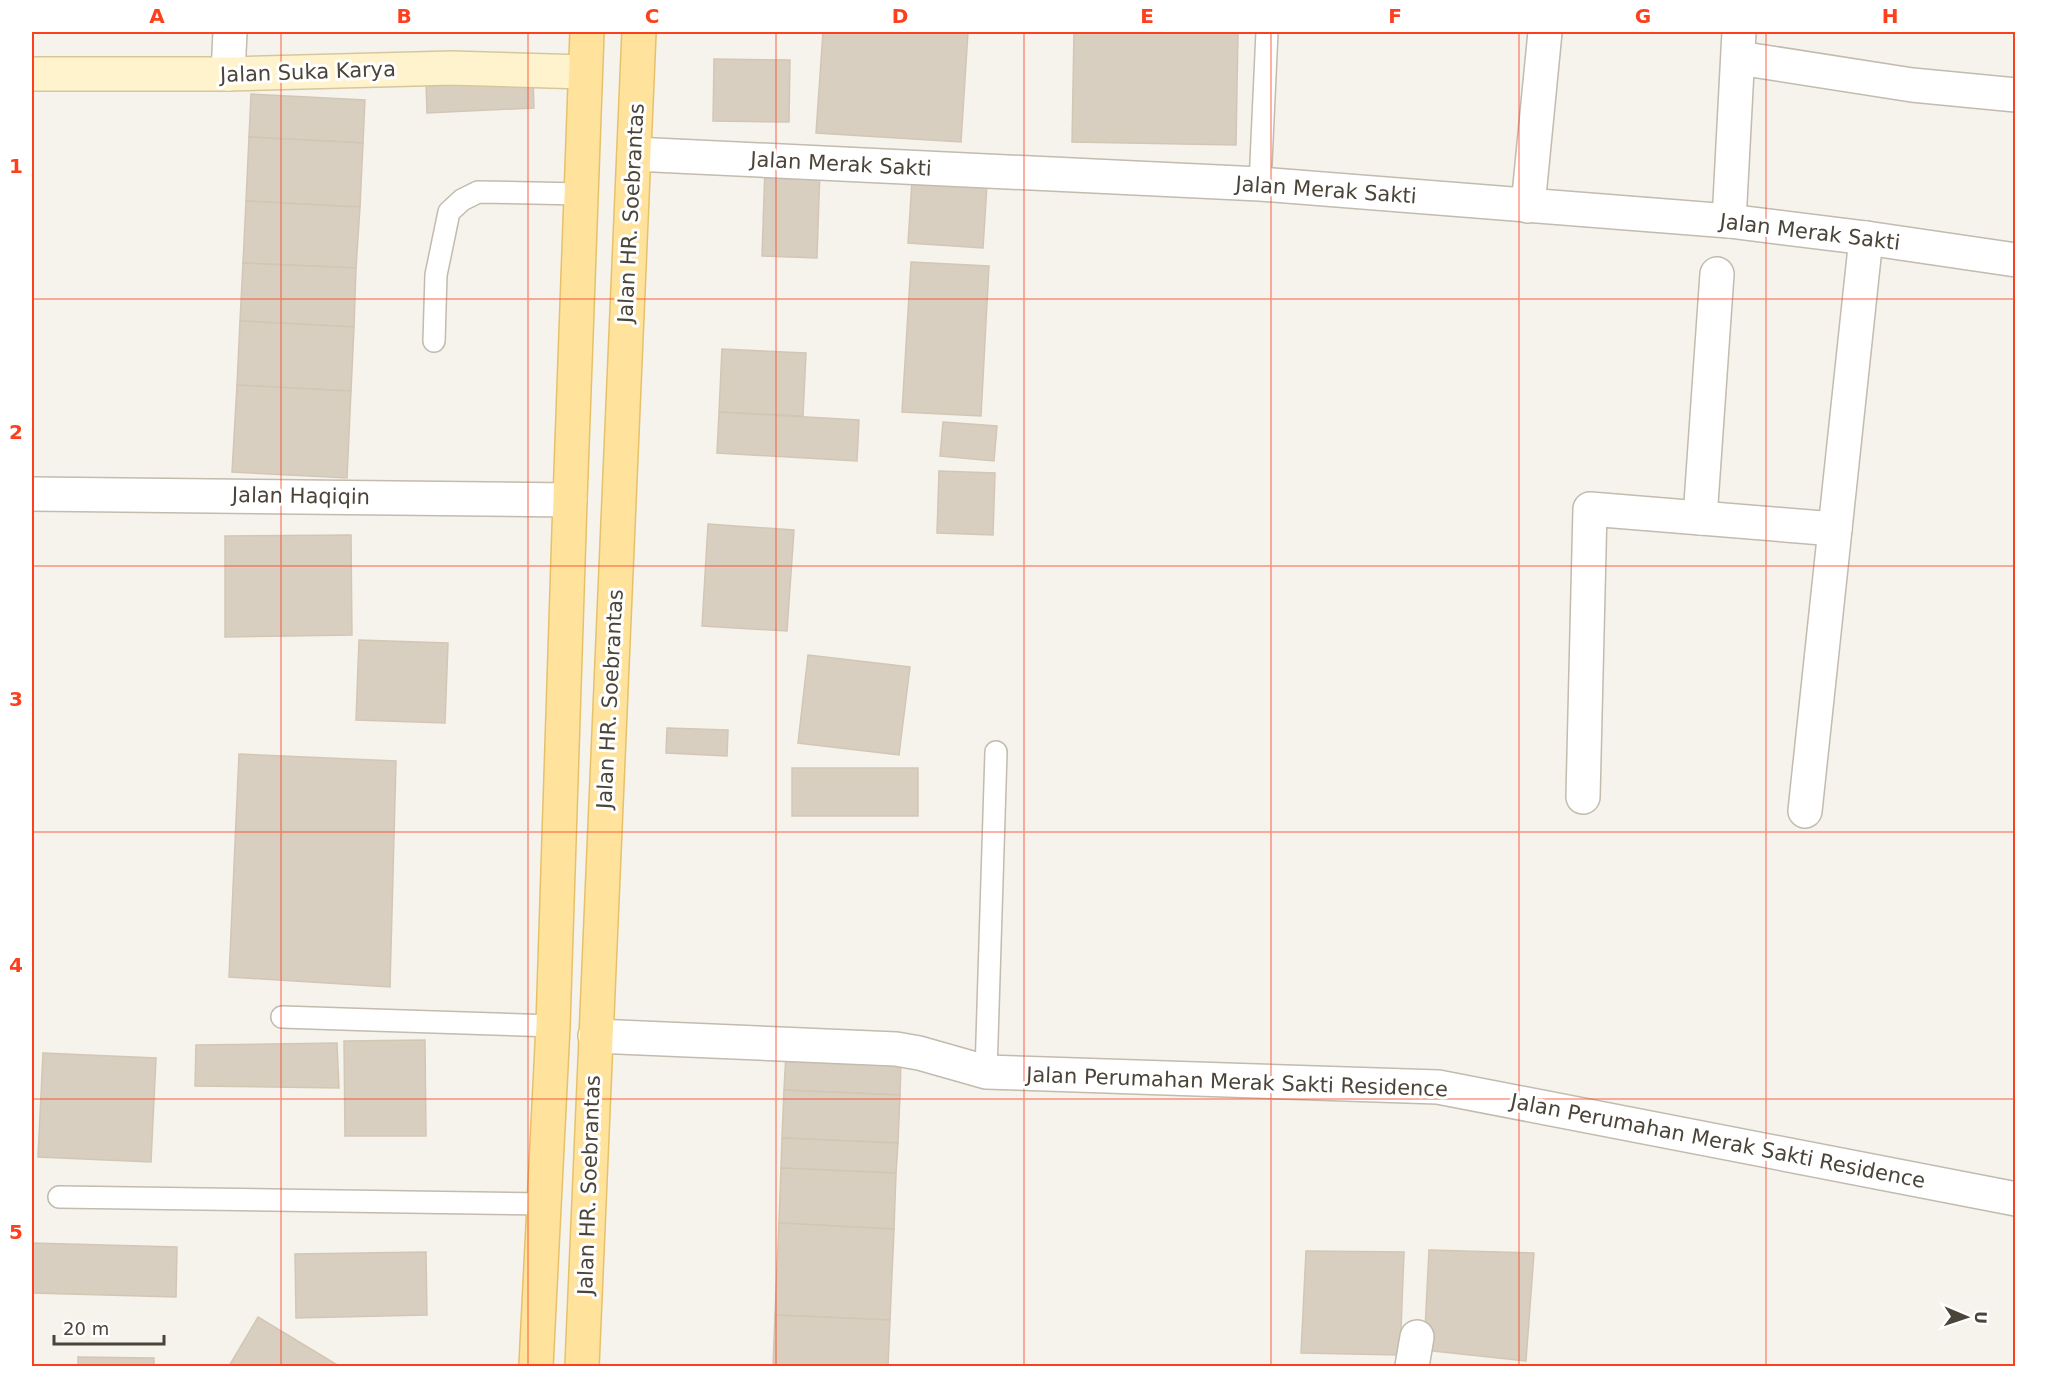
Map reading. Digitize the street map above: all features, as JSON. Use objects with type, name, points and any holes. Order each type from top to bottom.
[{"type":"main road","name":"Jalan HR. Soebrantas","points":[[536,1366],[553,1026],[588,32]]},
{"type":"main road","name":"Jalan HR. Soebrantas","points":[[582,1366],[639,32]]},
{"type":"main road","name":"Jalan Suka Karya","points":[[32,74],[228,74],[452,68],[585,72]]},
{"type":"street","points":[[228,74],[230,32]]},
{"type":"street","points":[[1528,206],[1545,32]]},
{"type":"street","points":[[1730,222],[1739,45],[1912,84],[2016,95]]},
{"type":"street","name":"Jalan Merak Sakti","points":[[634,154],[1260,184],[1730,222],[1866,238],[2016,260]]},
{"type":"street","points":[[1805,812],[1866,238]]},
{"type":"street","points":[[1700,518],[1717,274]]},
{"type":"street","name":"Jalan Haqiqin","points":[[32,494],[570,500]]},
{"type":"street","points":[[1583,797],[1590,509],[1835,529]]},
{"type":"street","name":"Jalan Perumahan Merak Sakti Residence","points":[[595,1036],[896,1049],[919,1053],[986,1072],[1438,1087],[2016,1199]]},
{"type":"lane","points":[[1260,184],[1267,32]]},
{"type":"lane","points":[[434,341],[436,275],[449,212],[462,200],[478,192],[581,194]]},
{"type":"lane","points":[[986,1072],[996,752]]},
{"type":"lane","points":[[282,1017],[553,1026]]},
{"type":"lane","points":[[59,1197],[544,1204]]},
{"type":"building","points":[[823,32],[968,32],[961,142],[816,133]]},
{"type":"building","points":[[1074,32],[1238,32],[1236,145],[1072,142]]},
{"type":"building","points":[[714,59],[790,60],[789,122],[713,121]]},
{"type":"building","points":[[533,78],[534,108],[427,113],[426,83]]},
{"type":"building","points":[[251,94],[365,100],[363,143],[249,137]]},
{"type":"building","points":[[249,137],[363,143],[360,207],[246,201]]},
{"type":"building","points":[[765,167],[820,168],[817,258],[762,256]]},
{"type":"building","points":[[912,181],[987,185],[983,248],[908,243]]},
{"type":"building","points":[[246,201],[360,207],[356,268],[243,263]]},
{"type":"building","points":[[911,262],[989,266],[981,416],[902,412]]},
{"type":"building","points":[[243,263],[356,268],[354,327],[240,321]]},
{"type":"building","points":[[240,321],[354,327],[351,391],[237,385]]},
{"type":"building","points":[[722,349],[806,353],[803,416],[719,412]]},
{"type":"building","points":[[237,385],[351,391],[347,478],[232,472]]},
{"type":"building","points":[[719,412],[859,420],[857,461],[717,453]]},
{"type":"building","points":[[943,422],[997,426],[994,461],[940,456]]},
{"type":"building","points":[[939,471],[995,473],[993,535],[937,533]]},
{"type":"building","points":[[708,524],[794,530],[787,631],[702,626]]},
{"type":"building","points":[[351,535],[352,635],[225,637],[225,536]]},
{"type":"building","points":[[359,640],[448,643],[445,723],[356,720]]},
{"type":"building","points":[[808,655],[910,667],[899,755],[798,743]]},
{"type":"building","points":[[667,728],[728,730],[727,756],[666,753]]},
{"type":"building","points":[[239,754],[396,761],[390,987],[229,977]]},
{"type":"building","points":[[792,768],[918,768],[918,816],[792,816]]},
{"type":"building","points":[[425,1040],[426,1136],[345,1136],[344,1041]]},
{"type":"building","points":[[337,1043],[339,1088],[195,1086],[196,1045]]},
{"type":"building","points":[[43,1053],[156,1058],[151,1162],[38,1157]]},
{"type":"building","points":[[786,1053],[901,1059],[900,1095],[784,1090]]},
{"type":"building","points":[[784,1090],[900,1095],[898,1143],[782,1138]]},
{"type":"building","points":[[782,1138],[898,1143],[896,1173],[781,1168]]},
{"type":"building","points":[[781,1168],[896,1173],[894,1229],[779,1223]]},
{"type":"building","points":[[779,1223],[894,1229],[890,1320],[775,1315]]},
{"type":"building","points":[[32,1243],[177,1247],[176,1297],[32,1293]]},
{"type":"building","points":[[1429,1250],[1534,1253],[1526,1361],[1424,1350]]},
{"type":"building","points":[[1306,1251],[1404,1252],[1400,1355],[1301,1353]]},
{"type":"building","points":[[426,1252],[427,1315],[296,1318],[295,1254]]},
{"type":"building","points":[[775,1315],[890,1320],[888,1366],[773,1366]]},
{"type":"building","points":[[258,1317],[339,1366],[229,1366]]},
{"type":"building","points":[[78,1357],[154,1358],[154,1366],[78,1366]]}]
